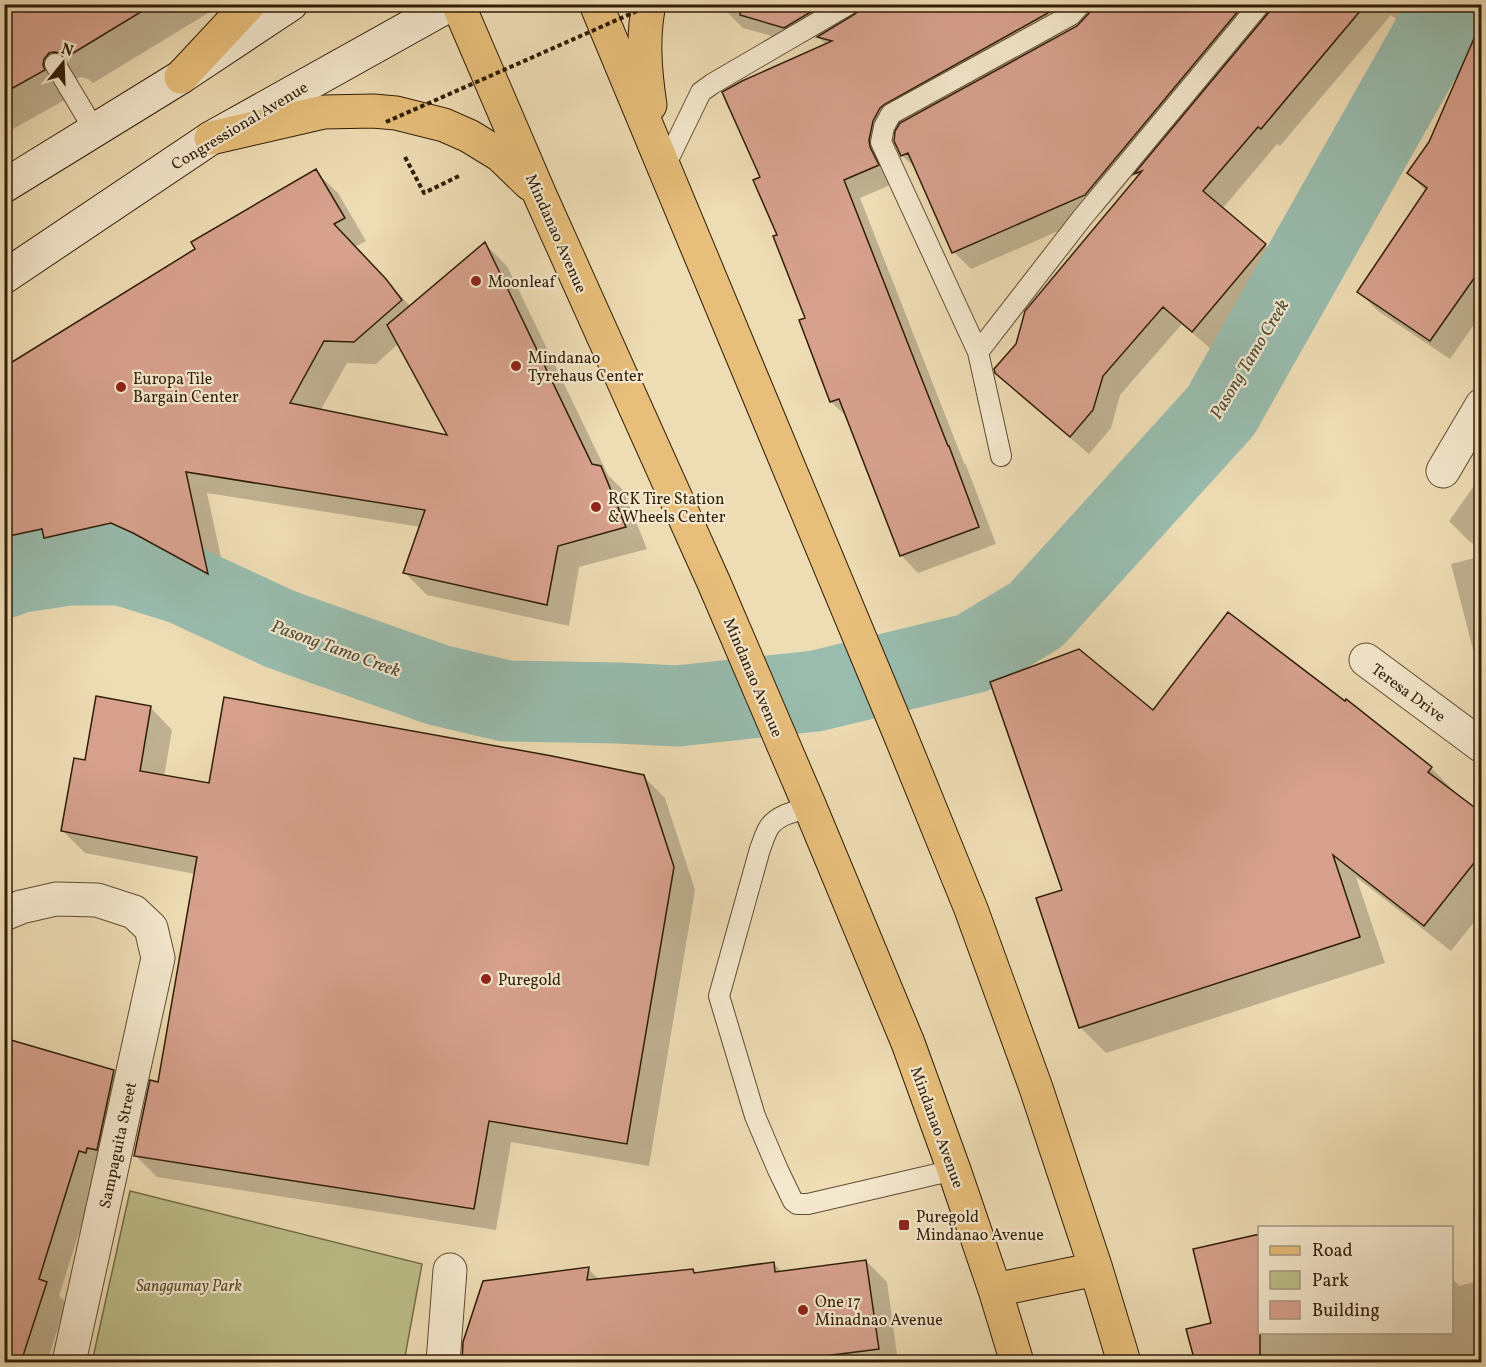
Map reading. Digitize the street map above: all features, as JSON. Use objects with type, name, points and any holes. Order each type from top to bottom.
[{"type":"main road","points":[[181,76],[249,4]]},
{"type":"main road","name":"Mindanao Avenue","points":[[458,4],[539,193],[714,583],[908,1043],[954,1170],[1017,1362]]},
{"type":"main road","points":[[596,4],[900,732],[970,909],[1036,1088],[1124,1362]]},
{"type":"main road","points":[[651,4],[646,29],[646,79],[660,157]]},
{"type":"main road","points":[[211,138],[324,112],[396,113],[444,125],[469,136],[500,155],[539,193]]},
{"type":"main road","points":[[995,1290],[1096,1269]]},
{"type":"street","points":[[4,186],[95,131],[291,4]]},
{"type":"street","name":"Congressional Avenue","points":[[4,277],[211,138],[451,4]]},
{"type":"street","points":[[1443,471],[1482,405]]},
{"type":"street","name":"Teresa Drive","points":[[1366,660],[1475,734]]},
{"type":"street","name":"Sampaguita Street","points":[[4,914],[21,907],[56,899],[97,900],[134,912],[151,928],[158,958],[69,1362]]},
{"type":"street","points":[[443,1362],[450,1270]]},
{"type":"lane","points":[[660,157],[701,92],[849,4]]},
{"type":"lane","points":[[1001,456],[978,352],[881,142],[884,127],[891,114],[1071,15],[1081,4]]},
{"type":"lane","points":[[978,352],[1083,218],[1260,4]]},
{"type":"lane","points":[[56,64],[95,131]]},
{"type":"lane","points":[[810,807],[781,817],[770,825],[760,849],[719,996],[755,1116],[778,1170],[793,1201],[797,1204],[808,1204],[954,1170]]},
{"type":"path","points":[[386,122],[651,4]]},
{"type":"green space","name":"Sanggumay Park","points":[[130,1191],[422,1264],[404,1362],[92,1362]]},
{"type":"building","points":[[4,4],[154,4],[65,58],[60,53],[49,53],[44,59],[45,70],[4,93]]},
{"type":"building","points":[[741,4],[824,4],[784,28],[740,15]]},
{"type":"building","points":[[861,4],[1064,4],[880,108],[873,121],[869,140],[879,165],[844,180],[979,527],[900,556],[839,399],[830,402],[799,320],[805,318],[773,236],[777,235],[753,180],[760,177],[722,92],[832,41],[817,37],[855,14]]},
{"type":"building","points":[[1093,4],[1244,4],[1085,195],[952,253],[908,153],[901,156],[894,141],[895,131],[900,123],[1077,26],[1090,12]]},
{"type":"building","points":[[1272,4],[1366,4],[1261,129],[1258,127],[1203,191],[1266,244],[1192,332],[1163,307],[1103,376],[1093,410],[1070,437],[995,373],[994,369],[1016,344],[1025,311],[1142,171],[1134,174],[1269,12]]},
{"type":"building","points":[[1482,20],[1482,267],[1430,341],[1357,292],[1427,188],[1407,173],[1429,142]]},
{"type":"building","points":[[316,169],[345,218],[334,224],[386,279],[402,300],[354,342],[324,341],[290,403],[447,435],[387,325],[485,242],[592,464],[601,466],[626,527],[558,546],[547,605],[403,573],[425,510],[186,472],[208,574],[111,523],[44,538],[42,529],[4,537],[4,367],[195,249],[191,242]]},
{"type":"building","points":[[1228,612],[1345,701],[1346,699],[1432,767],[1428,772],[1482,813],[1482,853],[1424,926],[1333,855],[1360,937],[1079,1028],[1036,898],[1062,890],[990,682],[1079,649],[1153,710]]},
{"type":"building","name":"Puregold","points":[[96,696],[151,706],[140,771],[209,783],[224,697],[552,756],[644,775],[674,867],[627,1144],[489,1121],[474,1209],[134,1156],[150,1080],[158,1082],[197,857],[61,831],[74,758],[85,760]]},
{"type":"building","points":[[4,1038],[114,1070],[97,1150],[87,1148],[86,1153],[79,1151],[39,1279],[47,1282],[21,1362],[4,1362]]},
{"type":"building","points":[[1258,1234],[1260,1362],[1195,1362],[1186,1329],[1211,1323],[1193,1249]]},
{"type":"building","points":[[866,1260],[879,1349],[777,1362],[462,1362],[463,1342],[483,1281],[589,1267],[587,1280],[693,1269],[694,1273],[774,1262],[775,1272]]},
{"type":"waterway","name":"Pasong Tamo Creek","points":[[4,578],[16,573],[69,565],[122,565],[183,584],[280,629],[438,685],[506,701],[677,706],[816,691],[973,653],[1036,615],[1221,411],[1451,4]]},
{"type":"place","name":"Moonleaf","points":[[476,281]]},
{"type":"place","name":"Mindanao Tyrehaus Center","points":[[516,366]]},
{"type":"place","name":"Europa Tile Bargain Center","points":[[121,387]]},
{"type":"place","name":"RCK Tire Station & Wheels Center","points":[[596,507]]},
{"type":"place","name":"Puregold","points":[[486,979]]},
{"type":"place","name":"Puregold Mindanao Avenue","points":[[904,1225]]},
{"type":"place","name":"One 17 Minadnao Avenue","points":[[803,1310]]}]
